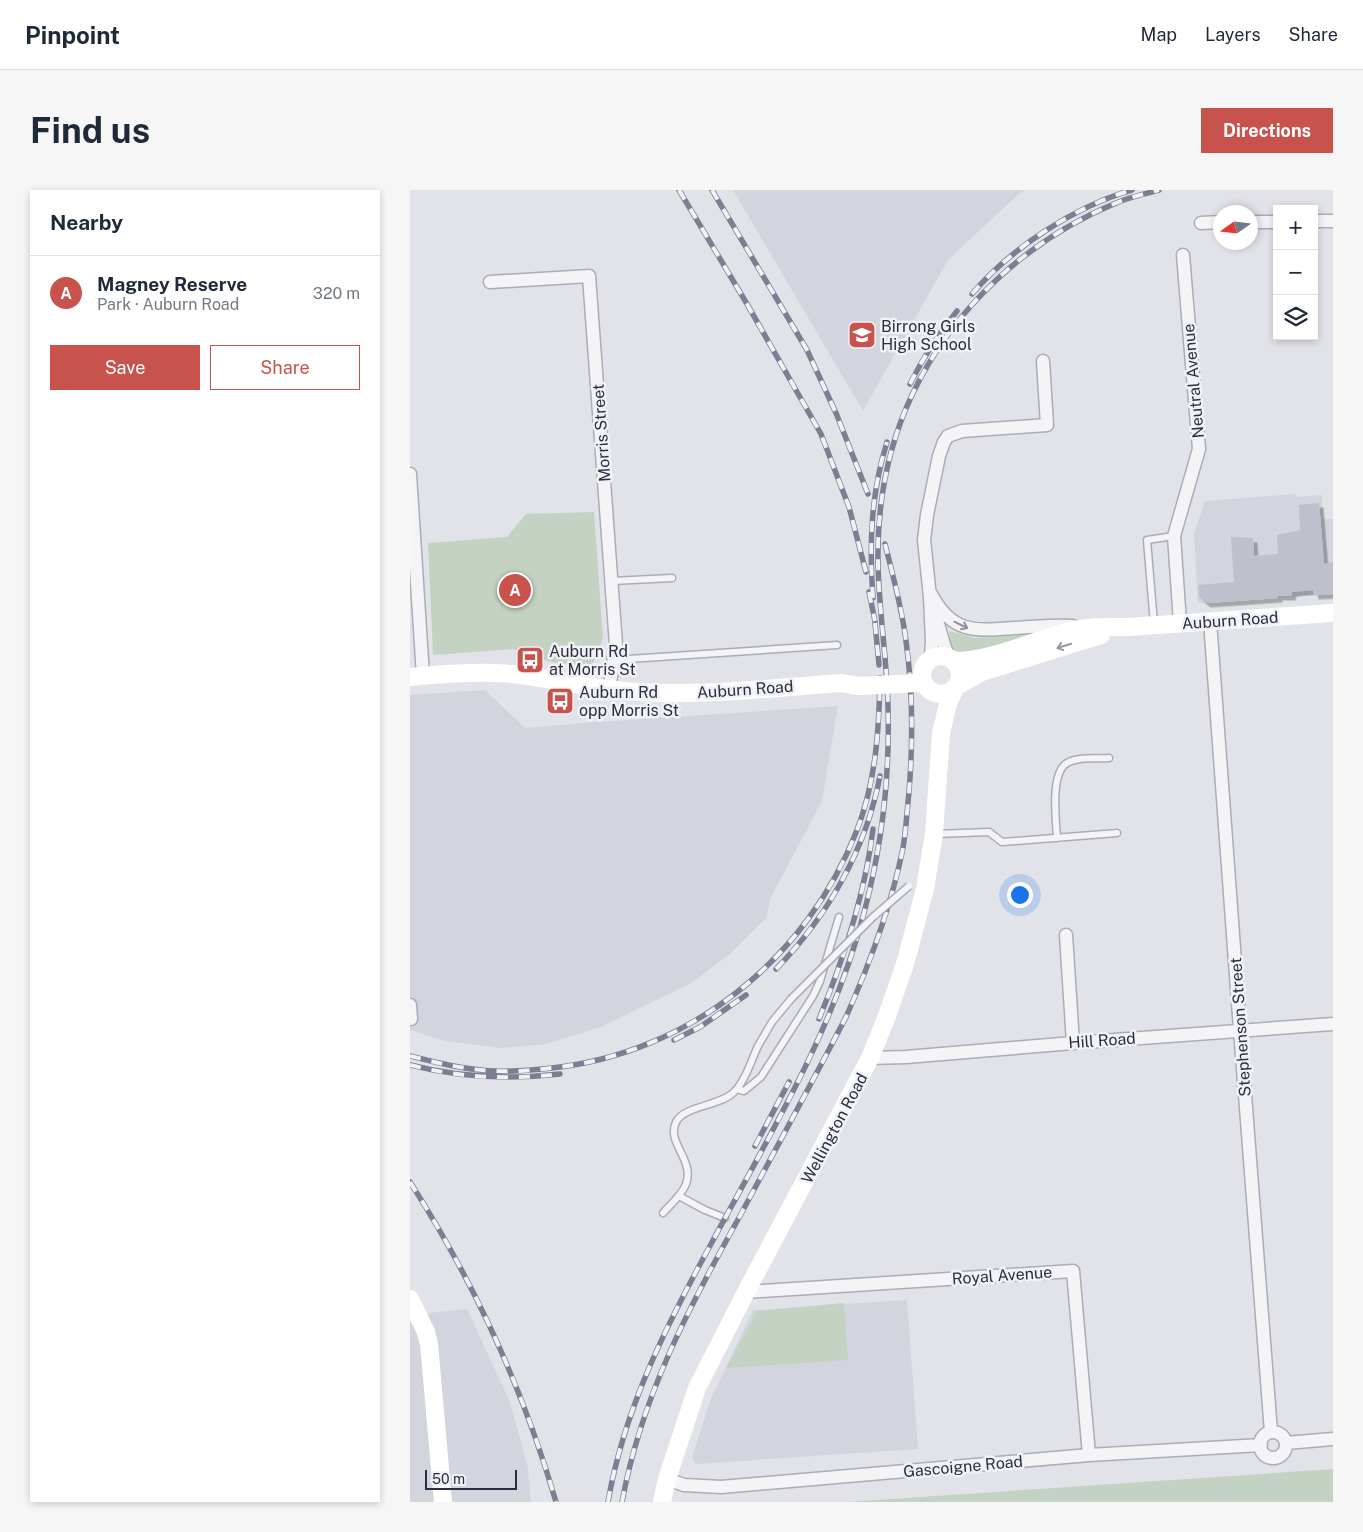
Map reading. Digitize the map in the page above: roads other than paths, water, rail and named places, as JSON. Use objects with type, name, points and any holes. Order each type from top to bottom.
[{"type":"main road","name":"Auburn Road","points":[[952,660],[976,660],[1071,631],[1098,626],[1128,627],[1333,613]]},
{"type":"main road","name":"Auburn Road","points":[[956,687],[982,672],[1128,627]]},
{"type":"main road","points":[[937,657],[952,660],[960,673],[956,687],[948,693],[941,694],[924,677],[937,657]]},
{"type":"main road","name":"Auburn Road","points":[[416,677],[485,672],[514,674],[609,690],[699,693],[924,677]]},
{"type":"main road","name":"Wellington Road","points":[[924,677],[935,703],[941,734]]},
{"type":"main road","name":"Wellington Road","points":[[662,1502],[667,1478],[697,1388],[870,1058],[905,964],[917,888],[934,834],[941,734],[945,713],[956,687]]},
{"type":"main road","points":[[410,1299],[426,1332],[429,1344],[443,1502]]},
{"type":"street","points":[[1318,221],[1333,221]]},
{"type":"street","points":[[1200,222],[1213,222]]},
{"type":"street","points":[[1258,222],[1273,222]]},
{"type":"street","name":"Neutral Avenue","points":[[1180,623],[1174,536],[1199,449],[1183,254]]},
{"type":"street","name":"Morris Street","points":[[490,282],[589,276],[616,645],[609,690]]},
{"type":"street","points":[[924,677],[931,654],[932,642],[930,594],[924,540],[939,456],[944,442],[948,436],[962,431],[1047,425],[1043,361]]},
{"type":"street","points":[[410,474],[416,677]]},
{"type":"street","points":[[930,594],[944,646],[952,660]]},
{"type":"street","name":"Auburn Road","points":[[930,594],[947,617],[969,629],[1098,626]]},
{"type":"street","name":"Stephenson Street","points":[[1210,621],[1271,1432]]},
{"type":"street","points":[[1066,935],[1073,1042]]},
{"type":"street","points":[[410,1005],[411,1019]]},
{"type":"street","name":"Hill Road","points":[[870,1058],[906,1057],[1073,1042],[1333,1024]]},
{"type":"street","name":"Royal Avenue","points":[[746,1292],[1073,1271],[1089,1455]]},
{"type":"street","points":[[1271,1432],[1279,1433],[1286,1443],[1284,1451],[1275,1457],[1267,1455],[1261,1445],[1262,1438],[1271,1432]]},
{"type":"street","points":[[1286,1443],[1333,1439]]},
{"type":"street","name":"Gascoigne Road","points":[[667,1478],[684,1485],[721,1487],[1089,1455],[1261,1445]]},
{"type":"lane","points":[[1154,625],[1147,540],[1174,536]]},
{"type":"lane","points":[[612,582],[672,578]]},
{"type":"lane","points":[[614,660],[837,645]]},
{"type":"lane","points":[[1057,838],[1055,800],[1056,782],[1060,769],[1067,763],[1078,760],[1109,758]]},
{"type":"lane","points":[[934,834],[989,832],[1002,842],[1117,833]]},
{"type":"lane","points":[[663,1213],[679,1196],[687,1182],[689,1172],[674,1136],[674,1126],[677,1120],[688,1112],[724,1100],[737,1089],[772,1022],[791,999],[874,917],[917,888]]},
{"type":"lane","points":[[737,1089],[744,1091],[761,1078],[814,996],[839,917]]},
{"type":"lane","points":[[679,1196],[725,1218]]},
{"type":"railway","points":[[679,190],[821,434],[849,507],[866,572]]},
{"type":"railway","points":[[712,190],[807,350],[836,413],[868,494]]},
{"type":"railway","points":[[972,294],[1005,261],[1045,231],[1088,207],[1132,190]]},
{"type":"railway","points":[[608,1502],[625,1434],[649,1369],[678,1306],[777,1122],[818,1039],[852,953],[865,909],[884,809],[888,758],[887,689],[878,564],[879,521],[885,478],[903,415],[929,363],[971,306],[996,280],[1052,236],[1083,218],[1121,201],[1159,190]]},
{"type":"railway","points":[[910,384],[932,346],[957,311]]},
{"type":"railway","points":[[873,598],[872,519],[874,500],[887,442]]},
{"type":"railway","points":[[622,1502],[642,1425],[670,1353],[703,1283],[846,1017],[871,955],[892,892],[906,827],[912,716],[904,629],[885,544]]},
{"type":"railway","points":[[869,592],[875,621]]},
{"type":"railway","points":[[875,623],[879,665]]},
{"type":"railway","points":[[410,1056],[463,1068],[502,1071],[552,1068],[603,1059],[651,1043],[696,1020],[738,992],[775,958],[808,920],[835,877],[857,830],[868,793],[875,755],[879,717],[880,678]]},
{"type":"railway","points":[[776,969],[812,927],[842,880],[865,830],[880,776]]},
{"type":"railway","points":[[819,1019],[837,973],[859,902],[873,829]]},
{"type":"railway","points":[[674,1040],[700,1027],[746,995]]},
{"type":"railway","points":[[410,1065],[448,1073],[485,1077],[560,1074]]},
{"type":"railway","points":[[755,1146],[789,1082]]},
{"type":"railway","points":[[410,1182],[455,1258],[495,1337],[528,1418],[556,1502]]},
{"type":"place","name":"Birrong Girls High School","points":[[862,335]]},
{"type":"place","name":"Magney Reserve","points":[[515,590]]},
{"type":"place","name":"Auburn Rd at Morris St","points":[[530,660]]},
{"type":"place","name":"Auburn Rd opp Morris St","points":[[560,701]]}]
